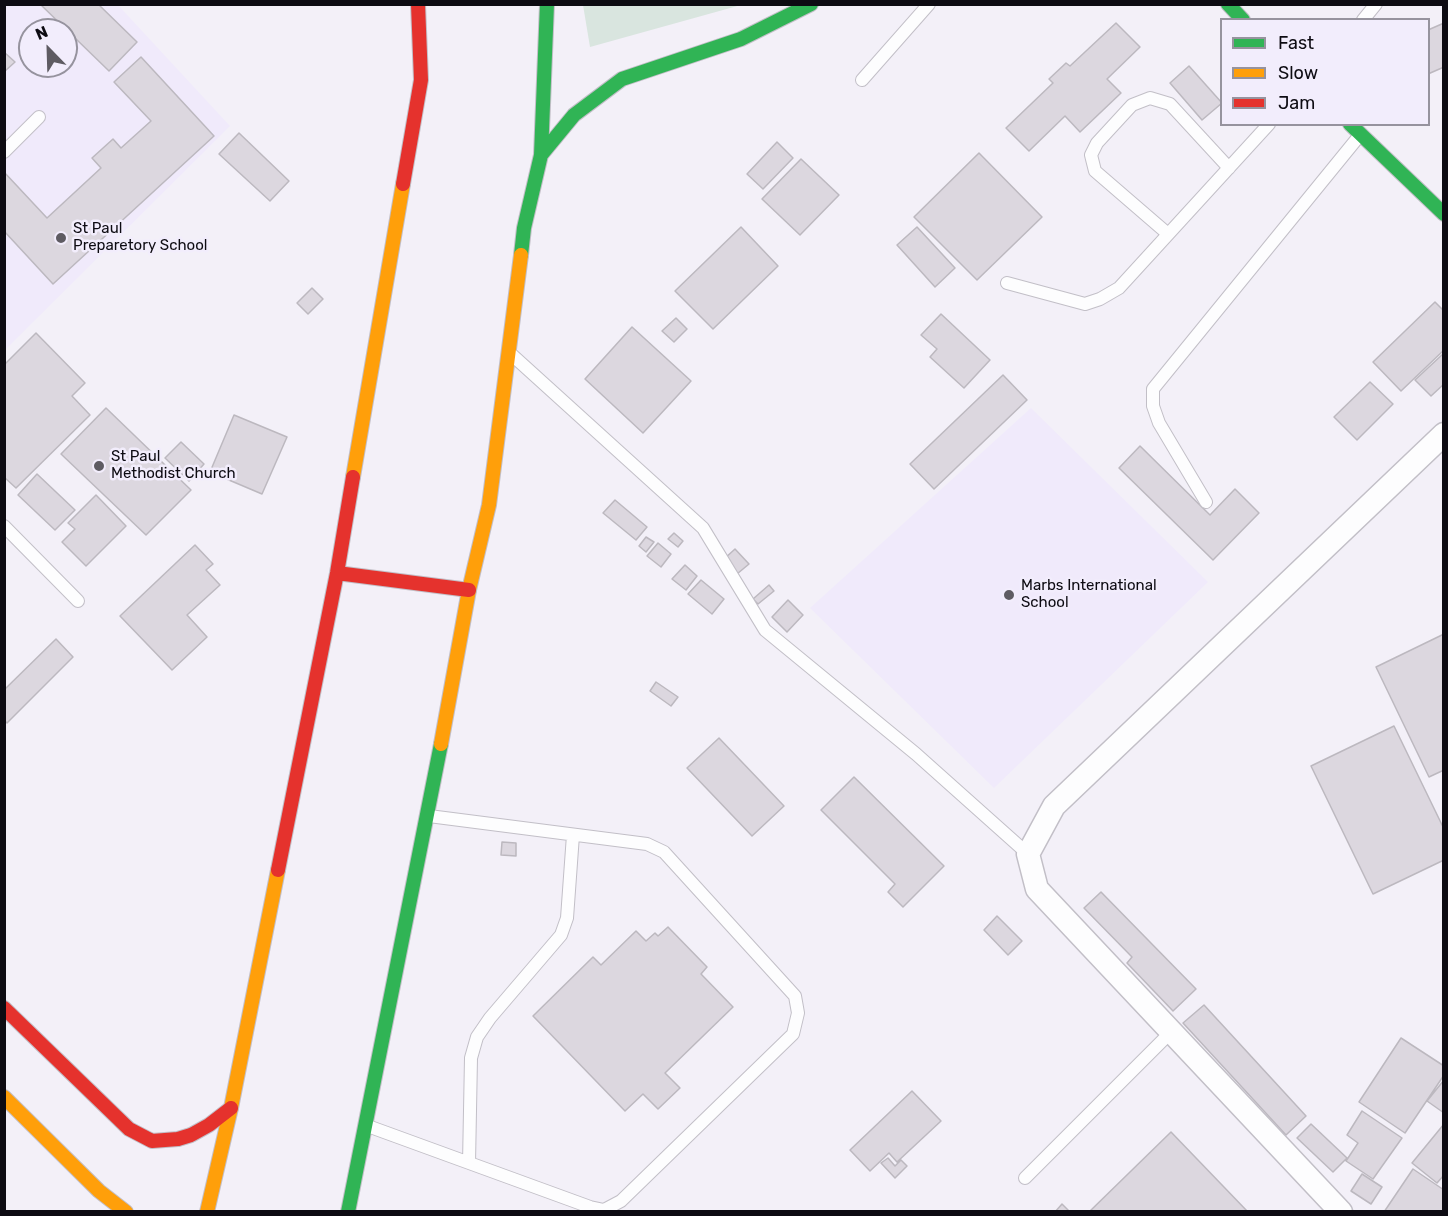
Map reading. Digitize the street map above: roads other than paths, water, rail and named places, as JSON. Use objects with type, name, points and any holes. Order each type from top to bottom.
[{"type":"main road","points":[[207,1212],[231,1108],[337,573],[421,80],[418,4]]},
{"type":"main road","points":[[348,1212],[428,815],[469,590],[489,505],[524,228],[541,155],[547,4]]},
{"type":"main road","points":[[541,155],[574,115],[622,79],[741,39],[812,4]]},
{"type":"main road","points":[[1228,4],[1241,18]]},
{"type":"main road","points":[[1352,126],[1443,214]]},
{"type":"main road","points":[[337,573],[469,590]]},
{"type":"main road","points":[[4,1008],[129,1129],[152,1141],[178,1139],[191,1135],[231,1108]]},
{"type":"main road","points":[[4,1097],[99,1191],[126,1212]]},
{"type":"main road","points":[[360,1212],[361,1150]]},
{"type":"main road","points":[[99,1191],[111,1212]]},
{"type":"street","points":[[1341,1212],[1037,889],[1028,854],[1054,806],[1443,434]]},
{"type":"lane","points":[[862,80],[929,4]]},
{"type":"lane","points":[[1365,18],[1376,4]]},
{"type":"lane","points":[[1168,234],[1095,171],[1091,155],[1097,143],[1132,105],[1150,98],[1170,104],[1229,168]]},
{"type":"lane","points":[[4,152],[39,117]]},
{"type":"lane","points":[[1008,283],[1085,304],[1100,299],[1119,288],[1267,126]]},
{"type":"lane","points":[[1206,502],[1159,423],[1153,406],[1153,389],[1361,135]]},
{"type":"lane","points":[[508,351],[703,528],[765,630],[916,754],[1028,854]]},
{"type":"lane","points":[[4,526],[78,601]]},
{"type":"lane","points":[[365,1125],[590,1207],[604,1210],[621,1202],[793,1034],[798,1012],[795,996],[664,852],[647,844],[428,815]]},
{"type":"lane","points":[[469,1163],[471,1058],[477,1037],[490,1018],[561,935],[567,918],[573,835]]},
{"type":"lane","points":[[1025,1178],[1171,1032]]},
{"type":"place","name":"St Paul Preparetory School","points":[[61,238]]},
{"type":"place","name":"St Paul Methodist Church","points":[[99,466]]},
{"type":"place","name":"Marbs International School","points":[[1009,595]]}]
